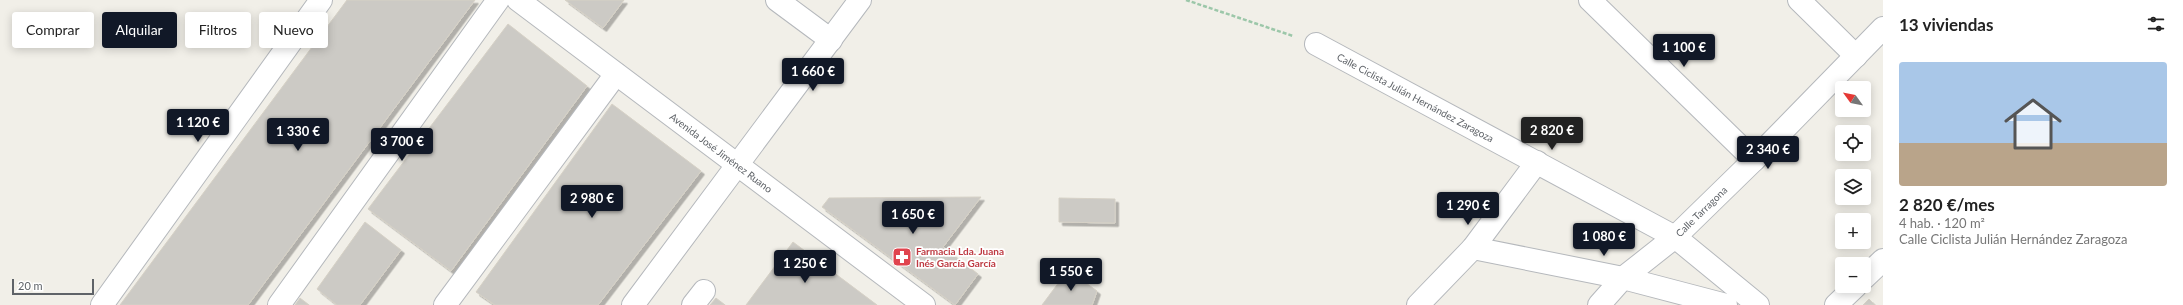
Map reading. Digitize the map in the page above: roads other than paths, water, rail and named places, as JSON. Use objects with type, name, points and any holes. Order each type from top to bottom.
[{"type":"street","points":[[102,305],[321,0]]},
{"type":"street","points":[[278,305],[498,0]]},
{"type":"street","name":"Avenida José Jiménez Ruano","points":[[518,0],[739,164],[924,305]]},
{"type":"street","points":[[777,0],[831,40]]},
{"type":"street","points":[[633,305],[860,0]]},
{"type":"street","points":[[1590,0],[1754,160]]},
{"type":"street","points":[[1799,0],[1856,56]]},
{"type":"street","name":"Calle Tarragona","points":[[1599,305],[1623,278],[1674,236],[1754,160],[1883,28]]},
{"type":"street","name":"Calle Ciclista Julián Hernández Zaragoza","points":[[1316,44],[1674,236],[1758,305]]},
{"type":"street","points":[[449,303],[616,74]]},
{"type":"street","points":[[1418,305],[1473,248],[1537,162]]},
{"type":"street","points":[[1473,248],[1623,278],[1726,305]]},
{"type":"street","points":[[1871,271],[1883,260]]},
{"type":"street","points":[[1836,305],[1849,293]]},
{"type":"place","name":"Farmacia Lda. Juana Inés García García","points":[[902,257]]}]
